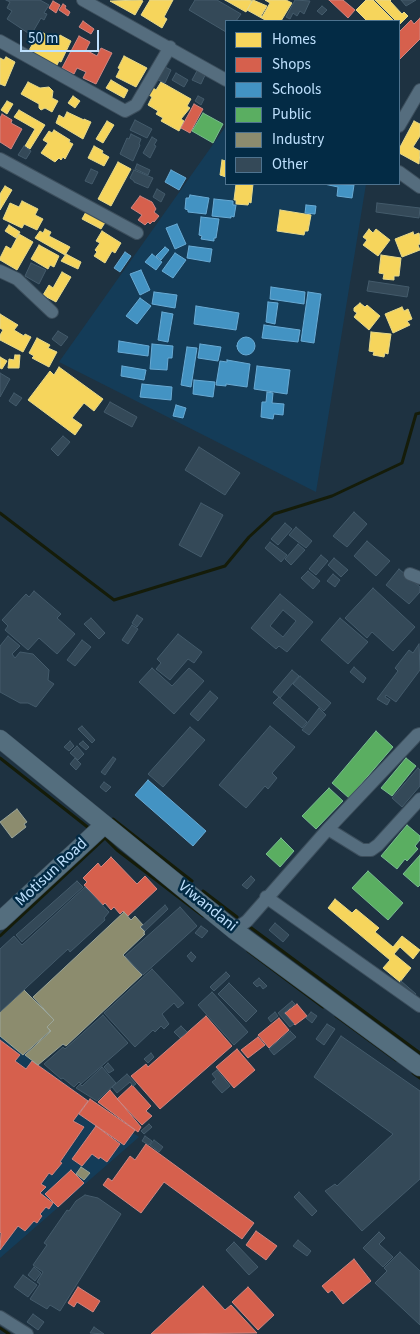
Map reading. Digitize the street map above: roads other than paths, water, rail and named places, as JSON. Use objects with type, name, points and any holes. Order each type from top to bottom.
[{"type":"street","points":[[89,1],[225,79]]},
{"type":"street","points":[[0,41],[125,111],[136,105],[170,47]]},
{"type":"street","points":[[400,124],[420,90]]},
{"type":"street","points":[[0,159],[136,233]]},
{"type":"street","points":[[400,173],[420,187]]},
{"type":"street","points":[[0,271],[16,280],[52,312]]},
{"type":"street","points":[[234,930],[247,921],[266,897],[328,829],[420,734]]},
{"type":"street","name":"Viwandani","points":[[0,739],[234,930],[420,1067]]},
{"type":"street","points":[[328,829],[362,850],[371,850],[378,845],[420,799]]},
{"type":"street","name":"Motisun Road","points":[[0,921],[104,825]]},
{"type":"street","points":[[266,897],[420,1006]]},
{"type":"street","points":[[0,1317],[27,1334]]},
{"type":"waterway","points":[[0,513],[114,600],[225,566],[249,537],[274,514],[332,496],[402,463],[416,414],[420,413]]},
{"type":"waterway","points":[[0,758],[90,829]]},
{"type":"waterway","points":[[113,819],[192,881]]},
{"type":"waterway","points":[[0,936],[105,838],[117,850],[203,916]]},
{"type":"waterway","points":[[203,891],[237,917]]},
{"type":"waterway","points":[[250,927],[420,1053]]},
{"type":"waterway","points":[[248,951],[323,1007]]},
{"type":"waterway","points":[[336,1016],[396,1060]]},
{"type":"waterway","points":[[413,1073],[420,1078]]},
{"type":"waterway","points":[[0,1328],[9,1334]]}]
